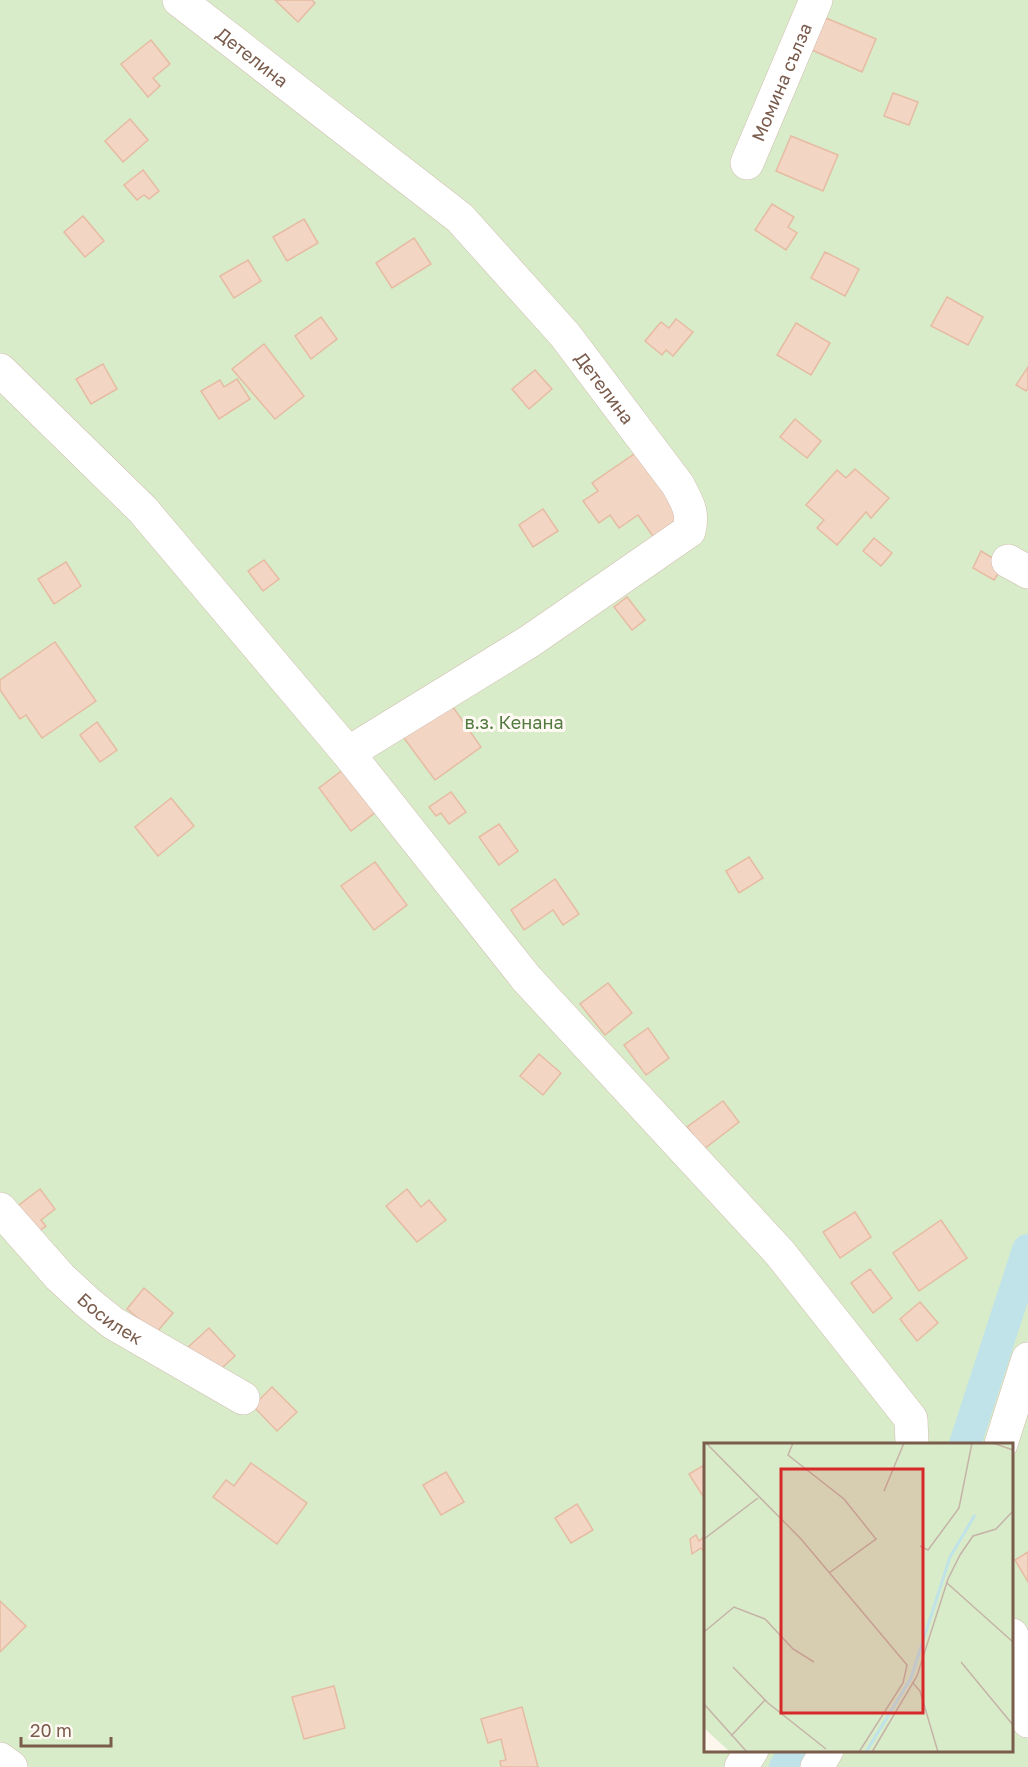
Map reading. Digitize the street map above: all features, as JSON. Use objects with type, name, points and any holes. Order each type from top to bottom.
[{"type":"street","name":"Детелина","points":[[179,0],[460,218],[565,335],[678,485],[691,510],[692,521],[689,531],[530,641],[348,753]]},
{"type":"street","name":"Момина сълза","points":[[747,163],[816,0]]},
{"type":"street","points":[[0,370],[143,510],[348,753],[526,978],[780,1253],[911,1432]]},
{"type":"street","name":"Босилек","points":[[0,1209],[60,1277],[113,1323],[243,1398]]},
{"type":"street","points":[[1001,1443],[1028,1359]]},
{"type":"street","points":[[1013,1647],[1028,1721]]},
{"type":"street","points":[[741,1767],[751,1752]]},
{"type":"street","points":[[817,1767],[825,1752]]},
{"type":"street","points":[[0,1759],[11,1767]]},
{"type":"green space","name":"в.з. Кенана","points":[[0,0],[1028,0],[1028,1767],[0,1767]]},
{"type":"building","points":[[275,0],[312,0],[315,3],[298,22]]},
{"type":"building","points":[[826,18],[876,39],[862,72],[812,50]]},
{"type":"building","points":[[151,40],[170,64],[153,78],[160,86],[148,97],[121,64]]},
{"type":"building","points":[[893,93],[918,102],[909,125],[884,116]]},
{"type":"building","points":[[130,119],[148,140],[123,162],[105,141]]},
{"type":"building","points":[[791,136],[838,155],[823,191],[776,171]]},
{"type":"building","points":[[143,170],[159,191],[149,199],[144,195],[137,200],[124,185]]},
{"type":"building","points":[[772,204],[794,217],[788,227],[797,233],[786,250],[755,230]]},
{"type":"building","points":[[83,216],[104,241],[85,257],[64,232]]},
{"type":"building","points":[[304,219],[318,243],[287,261],[273,237]]},
{"type":"building","points":[[414,238],[431,264],[392,288],[376,263]]},
{"type":"building","points":[[825,252],[859,269],[845,296],[811,278]]},
{"type":"building","points":[[248,260],[261,281],[234,298],[220,276]]},
{"type":"building","points":[[947,297],[983,317],[968,345],[931,326]]},
{"type":"building","points":[[321,317],[337,339],[311,359],[295,336]]},
{"type":"building","points":[[676,319],[693,332],[673,356],[666,350],[662,355],[645,341],[661,322],[669,328]]},
{"type":"building","points":[[796,323],[830,343],[811,375],[777,355]]},
{"type":"building","points":[[264,344],[304,396],[275,419],[232,369]]},
{"type":"building","points":[[103,364],[117,389],[91,404],[76,379]]},
{"type":"building","points":[[1028,367],[1028,388],[1026,391],[1016,385]]},
{"type":"building","points":[[535,370],[552,389],[529,409],[512,389]]},
{"type":"building","points":[[237,379],[250,399],[219,419],[201,391],[220,380],[224,387]]},
{"type":"building","points":[[795,419],[821,441],[807,458],[780,437]]},
{"type":"building","points":[[637,452],[684,519],[655,539],[638,515],[619,528],[610,515],[599,523],[583,501],[598,491],[592,483]]},
{"type":"building","points":[[855,469],[889,498],[871,518],[866,512],[837,545],[817,528],[824,520],[806,505],[837,470],[846,478]]},
{"type":"building","points":[[543,509],[558,531],[533,547],[519,525]]},
{"type":"building","points":[[874,538],[892,553],[881,566],[863,551]]},
{"type":"building","points":[[981,551],[1004,565],[994,580],[973,568]]},
{"type":"building","points":[[264,560],[279,579],[263,591],[248,571]]},
{"type":"building","points":[[66,562],[81,586],[54,604],[38,579]]},
{"type":"building","points":[[627,597],[645,620],[632,630],[614,607]]},
{"type":"building","points":[[55,642],[96,701],[42,738],[26,715],[20,719],[0,690],[0,680]]},
{"type":"building","points":[[448,700],[481,747],[435,780],[401,734]]},
{"type":"building","points":[[97,722],[117,750],[100,762],[80,735]]},
{"type":"building","points":[[344,769],[376,812],[351,831],[319,788]]},
{"type":"building","points":[[451,792],[466,812],[449,824],[441,813],[436,816],[429,807]]},
{"type":"building","points":[[171,798],[194,826],[158,856],[135,827]]},
{"type":"building","points":[[499,824],[518,851],[499,865],[479,837]]},
{"type":"building","points":[[749,857],[763,878],[739,893],[726,871]]},
{"type":"building","points":[[375,862],[407,905],[374,930],[341,886]]},
{"type":"building","points":[[555,879],[579,914],[563,925],[553,910],[524,930],[511,910]]},
{"type":"building","points":[[608,983],[632,1013],[605,1035],[580,1004]]},
{"type":"building","points":[[648,1028],[669,1058],[646,1075],[624,1045]]},
{"type":"building","points":[[539,1054],[561,1073],[543,1095],[520,1076]]},
{"type":"building","points":[[723,1101],[739,1122],[704,1149],[687,1127]]},
{"type":"building","points":[[40,1189],[55,1209],[41,1220],[46,1226],[35,1234],[15,1208]]},
{"type":"building","points":[[407,1189],[421,1207],[429,1200],[446,1220],[417,1242],[386,1206]]},
{"type":"building","points":[[855,1212],[871,1237],[840,1258],[823,1232]]},
{"type":"building","points":[[941,1220],[967,1258],[919,1291],[893,1253]]},
{"type":"building","points":[[870,1269],[892,1298],[873,1313],[851,1283]]},
{"type":"building","points":[[144,1288],[173,1313],[156,1333],[127,1309]]},
{"type":"building","points":[[920,1302],[938,1323],[917,1341],[900,1319]]},
{"type":"building","points":[[209,1328],[235,1356],[212,1377],[186,1349]]},
{"type":"building","points":[[272,1387],[297,1412],[277,1431],[253,1406]]},
{"type":"building","points":[[251,1463],[307,1503],[277,1544],[213,1497],[226,1480],[234,1486]]},
{"type":"building","points":[[704,1465],[704,1498],[689,1474]]},
{"type":"building","points":[[446,1472],[464,1502],[441,1515],[423,1485]]},
{"type":"building","points":[[577,1504],[593,1530],[571,1543],[555,1518]]},
{"type":"building","points":[[696,1535],[699,1541],[704,1537],[704,1552],[701,1548],[692,1554],[690,1539]]},
{"type":"building","points":[[1028,1552],[1028,1582],[1015,1560]]},
{"type":"building","points":[[0,1601],[26,1626],[0,1652]]},
{"type":"building","points":[[334,1686],[345,1728],[304,1739],[292,1697]]},
{"type":"building","points":[[522,1707],[538,1767],[501,1767],[500,1761],[506,1760],[501,1739],[488,1743],[481,1719]]},
{"type":"waterway","points":[[965,1443],[1028,1250]]},
{"type":"waterway","points":[[785,1767],[794,1752]]}]
